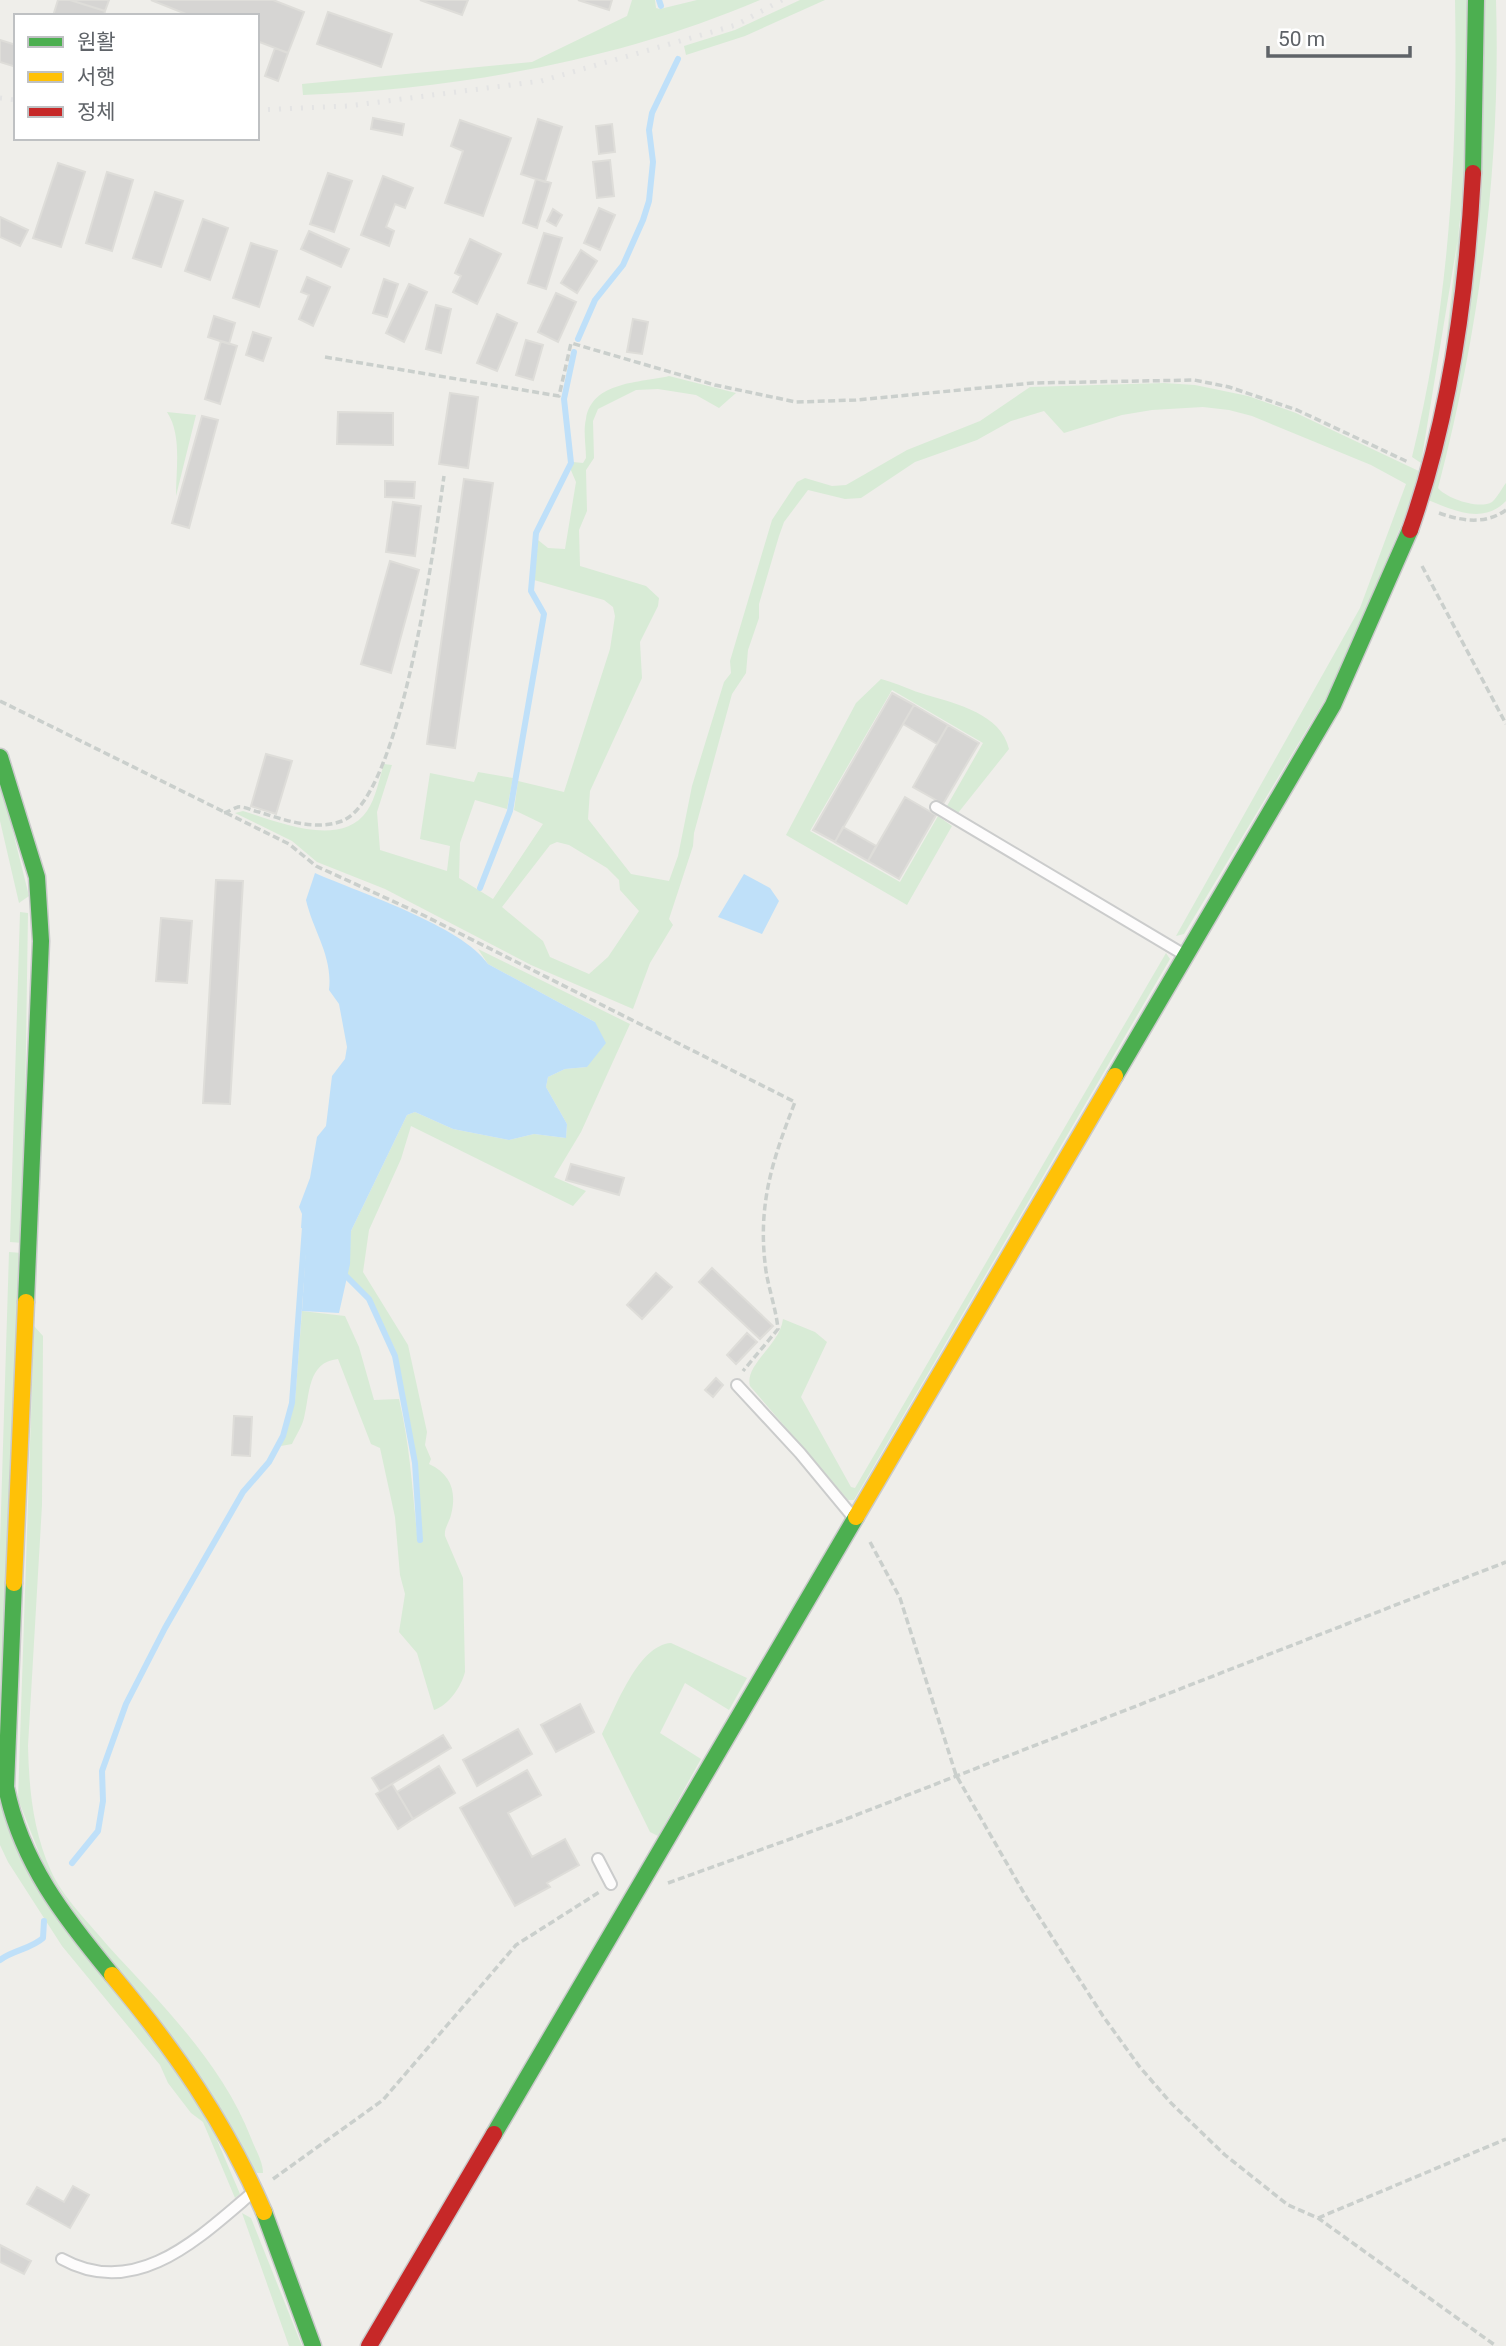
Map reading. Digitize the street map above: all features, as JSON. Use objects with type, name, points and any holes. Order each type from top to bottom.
[{"type":"main road","points":[[369,2346],[1333,705],[1378,611],[1430,469],[1452,358],[1467,251],[1478,124],[1476,0]]},
{"type":"main road","points":[[0,757],[37,877],[41,941],[6,1787],[9,1810],[27,1860],[53,1903],[160,2036],[209,2102],[254,2192],[313,2346]]},
{"type":"lane","points":[[936,807],[1186,955]]},
{"type":"lane","points":[[737,1385],[800,1453],[855,1520]]},
{"type":"lane","points":[[598,1859],[611,1884]]},
{"type":"lane","points":[[62,2259],[92,2273],[106,2274],[157,2262],[196,2240],[254,2192]]},
{"type":"path","points":[[326,357],[559,396],[571,342],[715,386],[796,402],[856,400],[1033,383],[1194,380],[1229,387],[1297,410],[1392,456],[1430,469]]},
{"type":"path","points":[[224,813],[240,806],[304,824],[332,823],[352,815],[365,801],[375,781],[408,685],[422,624],[444,476]]},
{"type":"path","points":[[1417,505],[1471,521],[1485,520],[1506,510]]},
{"type":"path","points":[[1407,536],[1506,724]]},
{"type":"path","points":[[0,701],[78,737],[289,844],[316,866],[423,915],[795,1102],[764,1198],[762,1233],[766,1274],[778,1329],[740,1375],[737,1385]]},
{"type":"path","points":[[855,1520],[900,1598],[956,1775],[1025,1895],[1139,2066],[1170,2102],[1255,2182],[1287,2205],[1318,2218],[1496,2346]]},
{"type":"path","points":[[638,1889],[650,1890],[956,1775],[1506,1562]]},
{"type":"path","points":[[254,2192],[383,2100],[516,1945],[611,1884]]},
{"type":"path","points":[[1318,2218],[1506,2138]]},
{"type":"green space","points":[[632,0],[655,0],[656,8],[660,9],[697,0],[760,0],[650,40],[536,68],[419,86],[303,95],[302,84],[532,62],[627,16]]},
{"type":"green space","points":[[800,0],[825,0],[745,36],[686,55],[684,46],[735,30]]},
{"type":"green space","points":[[1455,0],[1470,0],[1467,183],[1421,463],[1412,457],[1435,344],[1448,230],[1455,115]]},
{"type":"green space","points":[[1485,0],[1496,0],[1497,62],[1491,185],[1476,307],[1453,428],[1438,488],[1448,496],[1479,505],[1492,502],[1506,483],[1506,501],[1497,508],[1478,514],[1458,511],[1428,500]]},
{"type":"green space","points":[[669,376],[736,393],[719,408],[696,395],[658,389],[636,390],[598,409],[593,421],[594,458],[586,470],[587,511],[579,530],[580,566],[646,586],[659,598],[658,606],[640,642],[642,678],[590,791],[588,819],[631,874],[669,881],[678,856],[692,786],[724,682],[731,673],[730,661],[772,520],[797,482],[805,478],[832,486],[846,485],[907,450],[980,421],[1030,387],[1164,383],[1195,385],[1248,396],[1296,413],[1423,473],[1336,681],[1184,934],[1176,936],[1360,608],[1406,484],[1371,465],[1252,416],[1203,407],[1122,415],[1064,433],[1044,411],[1011,421],[977,440],[915,462],[861,498],[845,499],[808,490],[784,522],[779,536],[759,604],[759,618],[748,650],[746,673],[732,694],[694,833],[693,846],[669,919],[673,925],[650,963],[633,1009],[531,965],[385,889],[317,862],[292,841],[235,813],[243,811],[308,829],[342,829],[356,822],[367,811],[384,764],[392,765],[377,812],[380,850],[447,871],[450,846],[420,839],[430,773],[474,782],[478,772],[513,778],[507,809],[475,800],[460,843],[459,878],[493,899],[543,824],[514,810],[518,781],[564,792],[610,649],[615,616],[613,607],[604,600],[534,580],[538,540],[548,548],[565,549],[576,482],[570,468],[573,462],[583,463],[586,458],[586,419],[597,397],[619,386]],"holes":[[[557,842],[569,845],[607,868],[619,880],[620,890],[639,911],[608,957],[589,974],[550,957],[543,941],[502,907],[550,845]]]},
{"type":"green space","points":[[167,412],[196,415],[176,496],[175,431]]},
{"type":"green space","points":[[881,679],[976,712],[997,727],[1009,749],[958,813],[947,806],[983,743],[892,690],[810,831],[900,882],[938,816],[952,826],[907,905],[786,835],[856,703]]},
{"type":"green space","points":[[0,780],[29,896],[19,903],[0,821]]},
{"type":"green space","points":[[20,912],[28,913],[23,1243],[10,1242]]},
{"type":"green space","points":[[478,949],[630,1024],[581,1132],[554,1177],[586,1191],[573,1206],[411,1126],[401,1159],[369,1230],[363,1272],[408,1345],[427,1432],[425,1445],[431,1459],[429,1464],[443,1473],[452,1491],[453,1507],[445,1536],[463,1578],[465,1672],[454,1695],[434,1710],[417,1653],[399,1632],[405,1594],[400,1575],[395,1517],[380,1448],[371,1444],[338,1359],[328,1361],[315,1373],[300,1428],[292,1444],[281,1446],[295,1401],[302,1311],[345,1316],[359,1347],[374,1400],[399,1399],[409,1454],[418,1542],[421,1542],[418,1474],[395,1349],[368,1296],[347,1274],[351,1231],[407,1115],[415,1112],[453,1129],[509,1140],[534,1134],[566,1138],[567,1124],[546,1087],[548,1077],[565,1069],[587,1067],[595,1022],[488,964]]},
{"type":"green space","points":[[1166,953],[1170,959],[854,1500],[848,1500],[750,1386],[752,1370],[776,1337],[783,1319],[815,1332],[827,1342],[801,1397],[851,1487],[855,1488]]},
{"type":"green space","points":[[9,1252],[22,1253],[0,1758],[0,1543]]},
{"type":"green space","points":[[34,1326],[43,1336],[42,1505],[28,1746],[31,1794],[40,1841],[56,1881],[70,1901],[170,2013],[224,2085],[251,2138],[263,2173],[257,2173],[54,1891],[18,1799]]},
{"type":"green space","points":[[671,1643],[747,1678],[729,1710],[685,1683],[660,1733],[701,1759],[658,1836],[650,1832],[602,1734],[638,1666],[659,1646]]},
{"type":"green space","points":[[0,1800],[200,2100],[240,2194],[235,2198],[203,2122],[191,2113],[168,2083],[160,2065],[62,1946],[8,1862],[0,1845]]},
{"type":"green space","points":[[242,2213],[251,2218],[302,2346],[289,2346]]},
{"type":"water","points":[[315,873],[434,924],[475,950],[488,964],[595,1022],[606,1043],[587,1067],[565,1069],[548,1077],[546,1087],[567,1124],[566,1138],[534,1134],[509,1140],[453,1129],[415,1112],[407,1115],[351,1231],[350,1264],[339,1313],[302,1311],[307,1229],[301,1228],[302,1214],[299,1207],[310,1178],[317,1137],[326,1126],[332,1076],[345,1059],[347,1047],[339,1004],[329,990],[328,966],[306,900]]},
{"type":"water","points":[[744,874],[770,888],[779,901],[762,934],[718,917]]},
{"type":"building","points":[[58,0],[70,0],[105,11],[104,14],[54,14]]},
{"type":"building","points":[[70,0],[109,0],[105,11]]},
{"type":"building","points":[[151,0],[273,0],[304,12],[288,53],[259,42],[259,14],[186,14]]},
{"type":"building","points":[[420,0],[468,0],[462,15]]},
{"type":"building","points":[[578,0],[612,0],[609,10]]},
{"type":"building","points":[[328,12],[392,34],[381,67],[317,44]]},
{"type":"building","points":[[0,40],[14,44],[14,66],[0,62]]},
{"type":"building","points":[[275,48],[288,53],[278,81],[265,76]]},
{"type":"building","points":[[373,118],[404,124],[402,135],[371,129]]},
{"type":"building","points":[[538,119],[562,127],[545,182],[521,174]]},
{"type":"building","points":[[460,120],[511,138],[483,216],[445,203],[463,151],[451,146]]},
{"type":"building","points":[[612,124],[615,152],[599,154],[596,126]]},
{"type":"building","points":[[610,160],[614,196],[597,198],[593,162]]},
{"type":"building","points":[[58,163],[85,172],[61,247],[33,238]]},
{"type":"building","points":[[107,172],[133,180],[112,251],[86,243]]},
{"type":"building","points":[[328,173],[352,181],[334,232],[310,224]]},
{"type":"building","points":[[383,176],[413,188],[405,208],[395,204],[386,227],[394,231],[389,246],[361,235]]},
{"type":"building","points":[[536,179],[551,183],[537,228],[523,223]]},
{"type":"building","points":[[155,192],[183,201],[161,267],[133,258]]},
{"type":"building","points":[[599,208],[615,215],[600,250],[584,243]]},
{"type":"building","points":[[553,209],[562,215],[556,226],[547,221]]},
{"type":"building","points":[[0,217],[28,230],[20,246],[0,237]]},
{"type":"building","points":[[203,219],[228,228],[210,280],[185,271]]},
{"type":"building","points":[[309,231],[349,249],[341,267],[301,249]]},
{"type":"building","points":[[544,233],[562,238],[546,289],[528,283]]},
{"type":"building","points":[[470,239],[501,254],[477,304],[453,292],[461,276],[455,273]]},
{"type":"building","points":[[251,243],[277,251],[259,307],[233,298]]},
{"type":"building","points":[[581,250],[597,261],[577,293],[561,283]]},
{"type":"building","points":[[307,277],[330,287],[313,326],[299,319],[309,295],[301,292]]},
{"type":"building","points":[[384,279],[398,284],[387,317],[373,313]]},
{"type":"building","points":[[409,284],[427,292],[404,342],[386,333]]},
{"type":"building","points":[[556,293],[576,302],[558,342],[538,332]]},
{"type":"building","points":[[436,305],[451,309],[441,353],[426,349]]},
{"type":"building","points":[[497,314],[517,323],[497,371],[477,363]]},
{"type":"building","points":[[214,316],[235,323],[229,344],[208,337]]},
{"type":"building","points":[[633,319],[648,322],[642,354],[627,352]]},
{"type":"building","points":[[253,332],[271,338],[263,361],[246,355]]},
{"type":"building","points":[[526,340],[543,345],[533,380],[516,375]]},
{"type":"building","points":[[221,341],[237,346],[220,404],[205,399]]},
{"type":"building","points":[[450,393],[478,397],[468,468],[439,464]]},
{"type":"building","points":[[338,412],[393,413],[393,445],[337,444]]},
{"type":"building","points":[[202,416],[218,420],[189,528],[172,523]]},
{"type":"building","points":[[464,479],[493,483],[455,748],[427,744]]},
{"type":"building","points":[[385,481],[415,482],[414,498],[385,497]]},
{"type":"building","points":[[393,502],[421,506],[415,556],[386,552]]},
{"type":"building","points":[[390,561],[419,570],[391,673],[361,664]]},
{"type":"building","points":[[892,693],[914,705],[835,842],[813,830]]},
{"type":"building","points":[[914,705],[948,725],[937,744],[903,724]]},
{"type":"building","points":[[948,725],[979,743],[943,804],[913,787]]},
{"type":"building","points":[[266,754],[292,761],[276,814],[251,806]]},
{"type":"building","points":[[905,797],[936,815],[899,879],[868,861]]},
{"type":"building","points":[[843,827],[876,846],[868,861],[835,842]]},
{"type":"building","points":[[216,880],[243,881],[230,1104],[203,1103]]},
{"type":"building","points":[[161,918],[192,921],[187,983],[156,981]]},
{"type":"building","points":[[571,1164],[624,1178],[619,1195],[566,1180]]},
{"type":"building","points":[[712,1268],[773,1326],[760,1339],[699,1282]]},
{"type":"building","points":[[656,1273],[672,1287],[642,1319],[627,1305]]},
{"type":"building","points":[[747,1333],[757,1342],[736,1364],[727,1355]]},
{"type":"building","points":[[716,1378],[723,1385],[713,1397],[705,1390]]},
{"type":"building","points":[[234,1416],[252,1417],[250,1456],[232,1455]]},
{"type":"building","points":[[580,1704],[594,1732],[556,1752],[541,1725]]},
{"type":"building","points":[[518,1729],[532,1754],[477,1786],[463,1760]]},
{"type":"building","points":[[443,1735],[451,1748],[380,1791],[372,1778]]},
{"type":"building","points":[[439,1766],[455,1793],[413,1819],[397,1792]]},
{"type":"building","points":[[527,1770],[541,1795],[508,1813],[532,1857],[565,1839],[579,1865],[547,1883],[550,1887],[515,1906],[460,1808]]},
{"type":"building","points":[[392,1784],[413,1819],[398,1829],[376,1794]]},
{"type":"building","points":[[73,2186],[89,2195],[70,2228],[27,2204],[37,2187],[64,2202]]},
{"type":"building","points":[[0,2245],[31,2261],[24,2274],[0,2262]]},
{"type":"waterway","points":[[659,0],[661,6]]},
{"type":"waterway","points":[[578,339],[595,300],[623,265],[643,220],[649,201],[653,162],[649,130],[652,113],[678,59]]},
{"type":"waterway","points":[[480,888],[510,811],[544,614],[531,591],[536,533],[571,463],[564,399],[574,352]]},
{"type":"waterway","points":[[72,1863],[98,1831],[103,1801],[102,1771],[126,1704],[165,1628],[243,1492],[269,1462],[283,1436],[292,1403],[305,1227]]},
{"type":"waterway","points":[[346,1276],[369,1299],[395,1356],[415,1463],[420,1540]]},
{"type":"waterway","points":[[0,1960],[43,1938],[44,1921]]},
{"type":"railway","points":[[259,110],[348,106],[541,81],[736,25],[782,0]]},
{"type":"railway","points":[[0,98],[14,100]]},
{"type":"traffic: fast","points":[[1473,173],[1476,0]]},
{"type":"traffic: fast","points":[[1115,1076],[1333,705],[1410,530]]},
{"type":"traffic: fast","points":[[0,757],[37,877],[41,941],[26,1302]]},
{"type":"traffic: fast","points":[[494,2134],[856,1517]]},
{"type":"traffic: fast","points":[[14,1583],[6,1787],[22,1840],[33,1864],[61,1910],[112,1975]]},
{"type":"traffic: fast","points":[[264,2212],[313,2346]]},
{"type":"traffic: slow","points":[[856,1517],[1115,1076]]},
{"type":"traffic: slow","points":[[14,1583],[26,1302]]},
{"type":"traffic: slow","points":[[112,1975],[157,2031],[216,2117],[264,2212]]},
{"type":"traffic: jam","points":[[1410,530],[1436,443],[1454,354],[1466,263],[1473,173]]},
{"type":"traffic: jam","points":[[369,2346],[494,2134]]}]
